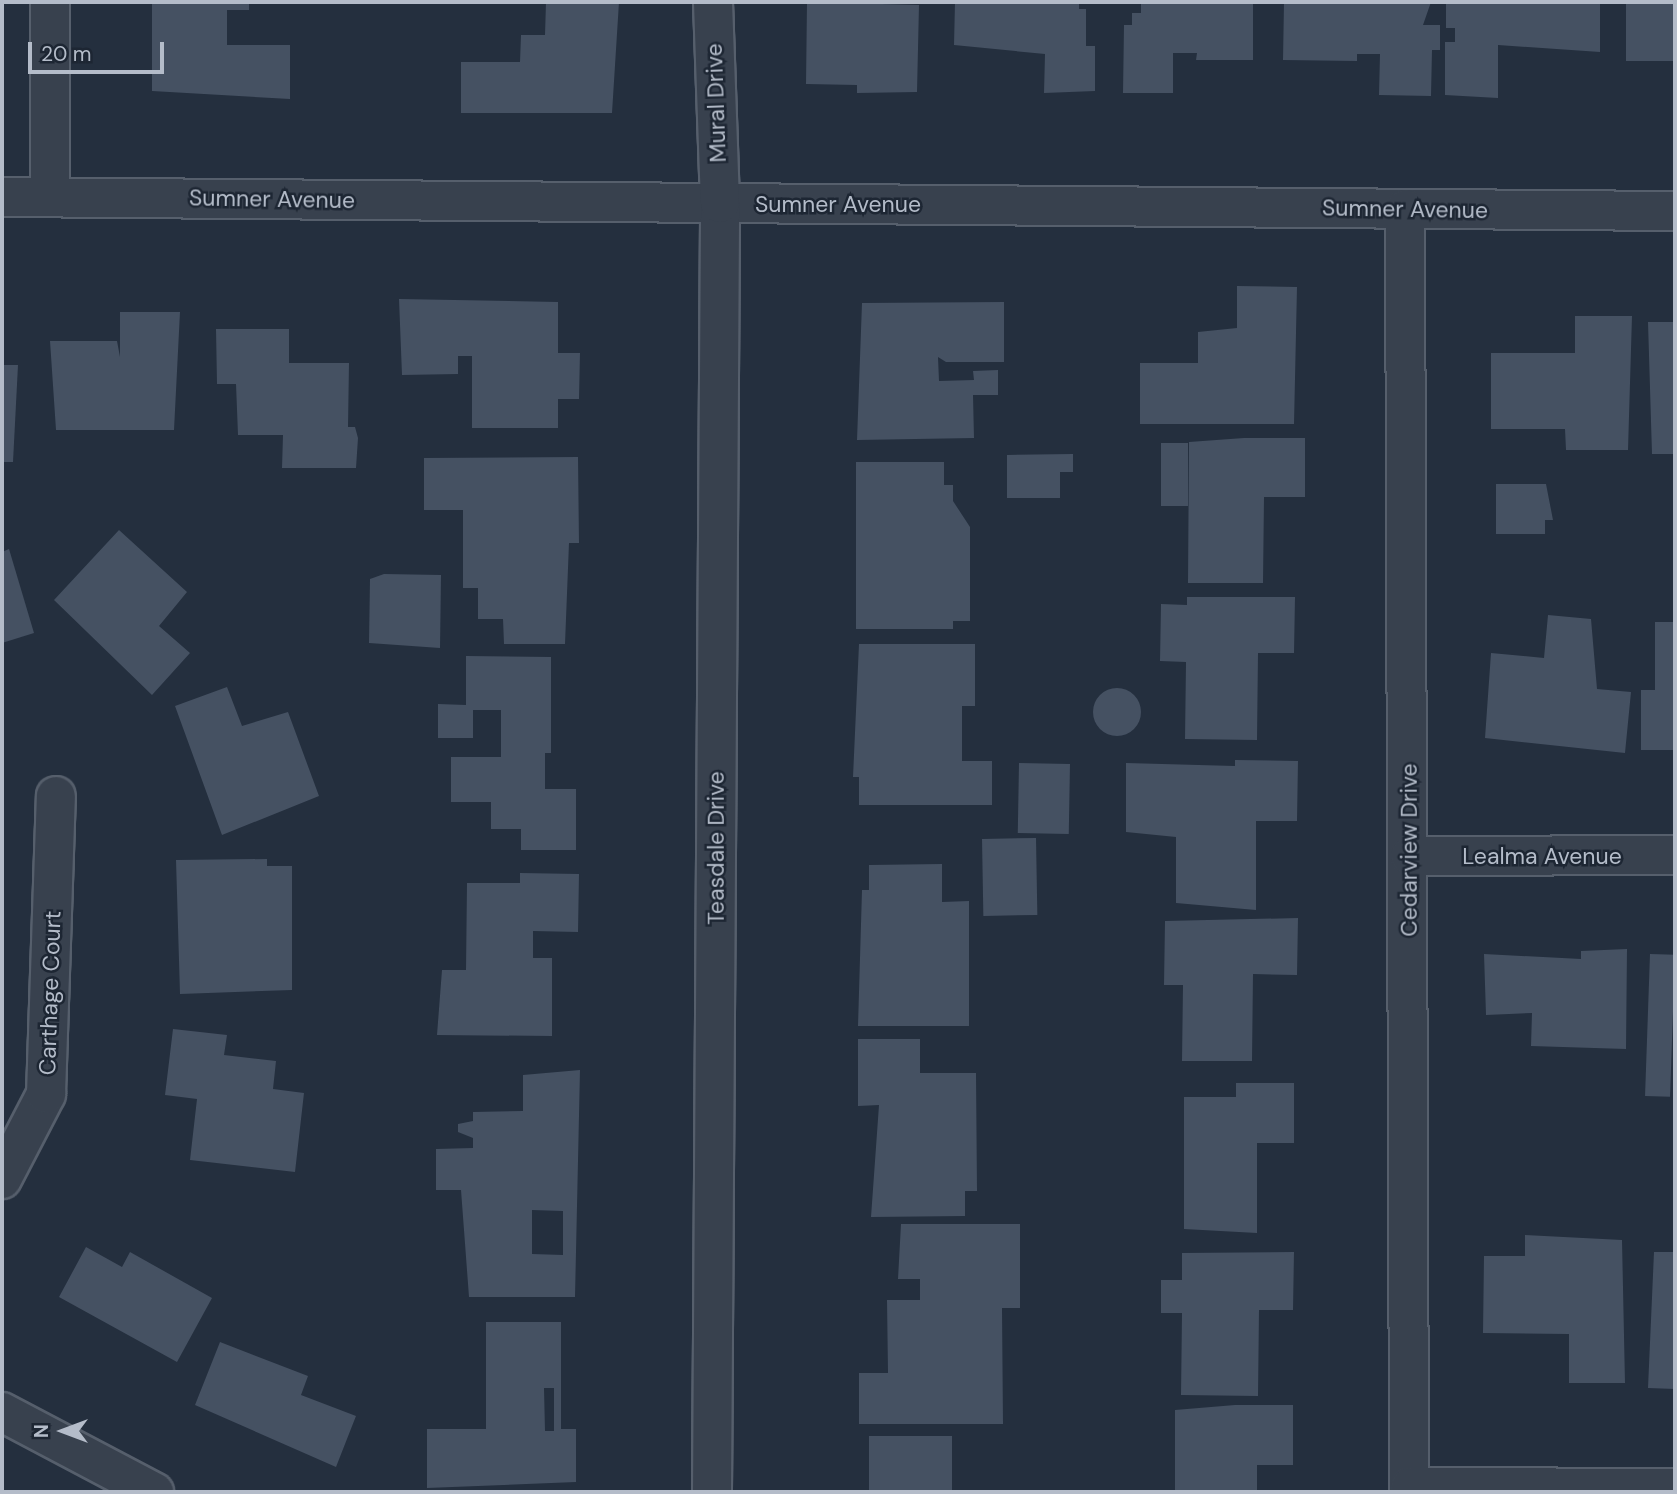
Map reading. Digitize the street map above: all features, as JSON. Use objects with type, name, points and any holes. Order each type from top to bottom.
[{"type":"street","points":[[50,2],[50,197]]},
{"type":"street","name":"Mural Drive","points":[[713,2],[720,204]]},
{"type":"street","name":"Sumner Avenue","points":[[2,198],[1675,211]]},
{"type":"street","name":"Teasdale Drive","points":[[712,1492],[720,204]]},
{"type":"street","name":"Cedarview Drive","points":[[1405,209],[1410,856],[1409,1490]]},
{"type":"street","name":"Carthage Court","points":[[2,1180],[46,1094],[56,796]]},
{"type":"street","name":"Lealma Avenue","points":[[1410,856],[1675,855]]},
{"type":"street","points":[[2,1412],[154,1492]]},
{"type":"street","points":[[1409,1490],[1675,1488]]},
{"type":"building","points":[[152,2],[249,2],[249,10],[227,10],[227,45],[290,45],[290,99],[152,91]]},
{"type":"building","points":[[546,2],[619,2],[612,113],[461,113],[461,62],[520,62],[521,35],[545,35]]},
{"type":"building","points":[[807,2],[919,5],[917,92],[857,93],[857,85],[806,84]]},
{"type":"building","points":[[955,2],[1079,2],[1079,9],[1086,9],[1086,46],[1095,46],[1095,91],[1044,93],[1045,54],[954,45]]},
{"type":"building","points":[[1141,2],[1253,2],[1253,60],[1196,60],[1197,53],[1173,53],[1173,93],[1123,93],[1124,25],[1132,25],[1132,13],[1141,13]]},
{"type":"building","points":[[1284,2],[1431,2],[1423,25],[1440,25],[1440,50],[1432,50],[1431,96],[1379,95],[1380,54],[1357,54],[1357,61],[1283,60]]},
{"type":"building","points":[[1446,2],[1600,2],[1600,52],[1498,45],[1498,98],[1445,95],[1445,42],[1455,42],[1455,28],[1446,28]]},
{"type":"building","points":[[1626,2],[1675,2],[1675,61],[1626,61]]},
{"type":"building","points":[[1237,286],[1297,287],[1294,424],[1140,424],[1140,363],[1198,363],[1198,332],[1237,328]]},
{"type":"building","points":[[399,299],[558,302],[558,353],[580,353],[579,399],[558,399],[558,428],[472,428],[472,356],[458,356],[458,374],[402,375]]},
{"type":"building","points":[[1004,302],[1004,362],[946,362],[938,357],[939,381],[974,380],[973,371],[998,370],[998,395],[973,395],[974,438],[857,440],[862,303]]},
{"type":"building","points":[[120,312],[180,312],[174,430],[56,430],[50,341],[117,341],[120,357]]},
{"type":"building","points":[[1575,316],[1632,316],[1628,450],[1566,450],[1565,429],[1491,429],[1491,353],[1575,353]]},
{"type":"building","points":[[1648,322],[1675,322],[1675,454],[1652,454]]},
{"type":"building","points":[[216,329],[289,329],[289,363],[349,363],[348,427],[355,427],[358,438],[356,468],[282,468],[283,435],[238,435],[236,384],[217,384]]},
{"type":"building","points":[[2,365],[18,365],[13,462],[2,462]]},
{"type":"building","points":[[1244,438],[1305,438],[1305,497],[1264,497],[1263,583],[1188,583],[1189,442]]},
{"type":"building","points":[[1161,443],[1188,443],[1188,506],[1161,506]]},
{"type":"building","points":[[1073,454],[1073,472],[1060,472],[1060,498],[1007,498],[1007,455]]},
{"type":"building","points":[[578,457],[579,543],[569,543],[565,644],[504,644],[503,619],[478,619],[478,588],[463,588],[463,510],[424,510],[424,458]]},
{"type":"building","points":[[856,462],[944,462],[944,485],[953,485],[953,501],[970,527],[970,621],[953,621],[953,629],[856,629]]},
{"type":"building","points":[[1496,484],[1546,484],[1553,520],[1545,520],[1545,534],[1496,534]]},
{"type":"building","points":[[119,530],[187,592],[159,626],[190,653],[152,695],[54,600]]},
{"type":"building","points":[[9,549],[34,633],[2,643],[2,552]]},
{"type":"building","points":[[384,574],[441,575],[440,648],[369,643],[370,579]]},
{"type":"building","points":[[1187,597],[1295,597],[1294,653],[1258,653],[1257,740],[1185,739],[1186,662],[1160,661],[1161,604],[1187,605]]},
{"type":"building","points":[[1548,615],[1591,619],[1597,689],[1631,692],[1625,753],[1485,738],[1491,653],[1544,658]]},
{"type":"building","points":[[1655,622],[1675,622],[1675,750],[1641,750],[1641,690],[1655,690]]},
{"type":"building","points":[[859,644],[975,644],[975,706],[962,706],[962,761],[992,761],[992,805],[859,805],[859,777],[853,777]]},
{"type":"building","points":[[466,656],[551,657],[551,753],[545,753],[545,789],[576,789],[576,850],[521,850],[521,829],[491,829],[491,802],[451,802],[451,757],[501,757],[501,710],[473,710],[473,738],[438,738],[438,704],[466,705]]},
{"type":"building","points":[[227,687],[242,726],[288,712],[319,796],[222,835],[175,706]]},
{"type":"building","points":[[1117,688],[1134,695],[1141,712],[1134,729],[1117,736],[1100,729],[1093,712],[1100,695]]},
{"type":"building","points":[[1235,760],[1298,761],[1297,821],[1256,821],[1256,910],[1176,903],[1176,837],[1126,832],[1126,763],[1235,766]]},
{"type":"building","points":[[1019,763],[1070,764],[1069,834],[1018,833]]},
{"type":"building","points":[[1036,838],[1037,915],[983,916],[982,839]]},
{"type":"building","points":[[267,859],[267,866],[292,866],[292,990],[180,994],[176,860]]},
{"type":"building","points":[[942,864],[942,902],[969,901],[969,1026],[858,1026],[862,890],[869,890],[869,865]]},
{"type":"building","points":[[520,873],[579,874],[578,932],[533,931],[533,958],[552,958],[552,1036],[437,1035],[442,970],[466,970],[467,883],[520,883]]},
{"type":"building","points":[[1298,918],[1297,975],[1253,974],[1252,1061],[1182,1061],[1183,985],[1164,985],[1165,921]]},
{"type":"building","points":[[1627,949],[1626,1049],[1531,1046],[1532,1013],[1486,1015],[1484,954],[1581,959],[1581,951]]},
{"type":"building","points":[[1650,954],[1675,955],[1670,1097],[1645,1096]]},
{"type":"building","points":[[173,1029],[227,1035],[224,1055],[276,1061],[273,1089],[304,1093],[295,1172],[190,1160],[197,1099],[165,1095]]},
{"type":"building","points":[[858,1039],[920,1039],[920,1073],[976,1073],[977,1191],[965,1191],[965,1216],[871,1217],[879,1105],[858,1106]]},
{"type":"building","points":[[580,1070],[575,1297],[469,1297],[461,1190],[436,1190],[436,1149],[473,1148],[473,1138],[458,1132],[458,1124],[473,1121],[473,1112],[523,1111],[523,1075]],"holes":[[[532,1210],[563,1211],[563,1255],[532,1254]]]},
{"type":"building","points":[[1236,1083],[1294,1083],[1294,1143],[1257,1143],[1257,1233],[1184,1229],[1184,1097],[1236,1097]]},
{"type":"building","points":[[901,1224],[1020,1224],[1020,1308],[1002,1308],[1003,1424],[859,1424],[859,1373],[888,1373],[887,1300],[920,1300],[920,1279],[898,1279]]},
{"type":"building","points":[[1525,1235],[1622,1240],[1625,1383],[1569,1383],[1569,1334],[1483,1333],[1484,1256],[1525,1256]]},
{"type":"building","points":[[86,1247],[122,1267],[130,1252],[212,1298],[177,1362],[59,1297]]},
{"type":"building","points":[[1294,1252],[1293,1310],[1259,1310],[1258,1396],[1181,1395],[1182,1313],[1161,1313],[1161,1280],[1182,1280],[1182,1253]]},
{"type":"building","points":[[1654,1252],[1675,1252],[1675,1389],[1648,1388]]},
{"type":"building","points":[[486,1322],[561,1322],[561,1429],[576,1429],[576,1482],[427,1488],[427,1429],[486,1429]],"holes":[[[544,1388],[554,1388],[554,1431],[545,1431]]]},
{"type":"building","points":[[220,1342],[308,1376],[301,1395],[356,1416],[336,1467],[195,1405]]},
{"type":"building","points":[[1235,1405],[1293,1405],[1293,1465],[1257,1465],[1257,1492],[1175,1492],[1175,1410]]},
{"type":"building","points":[[869,1436],[952,1436],[952,1492],[869,1492]]}]
